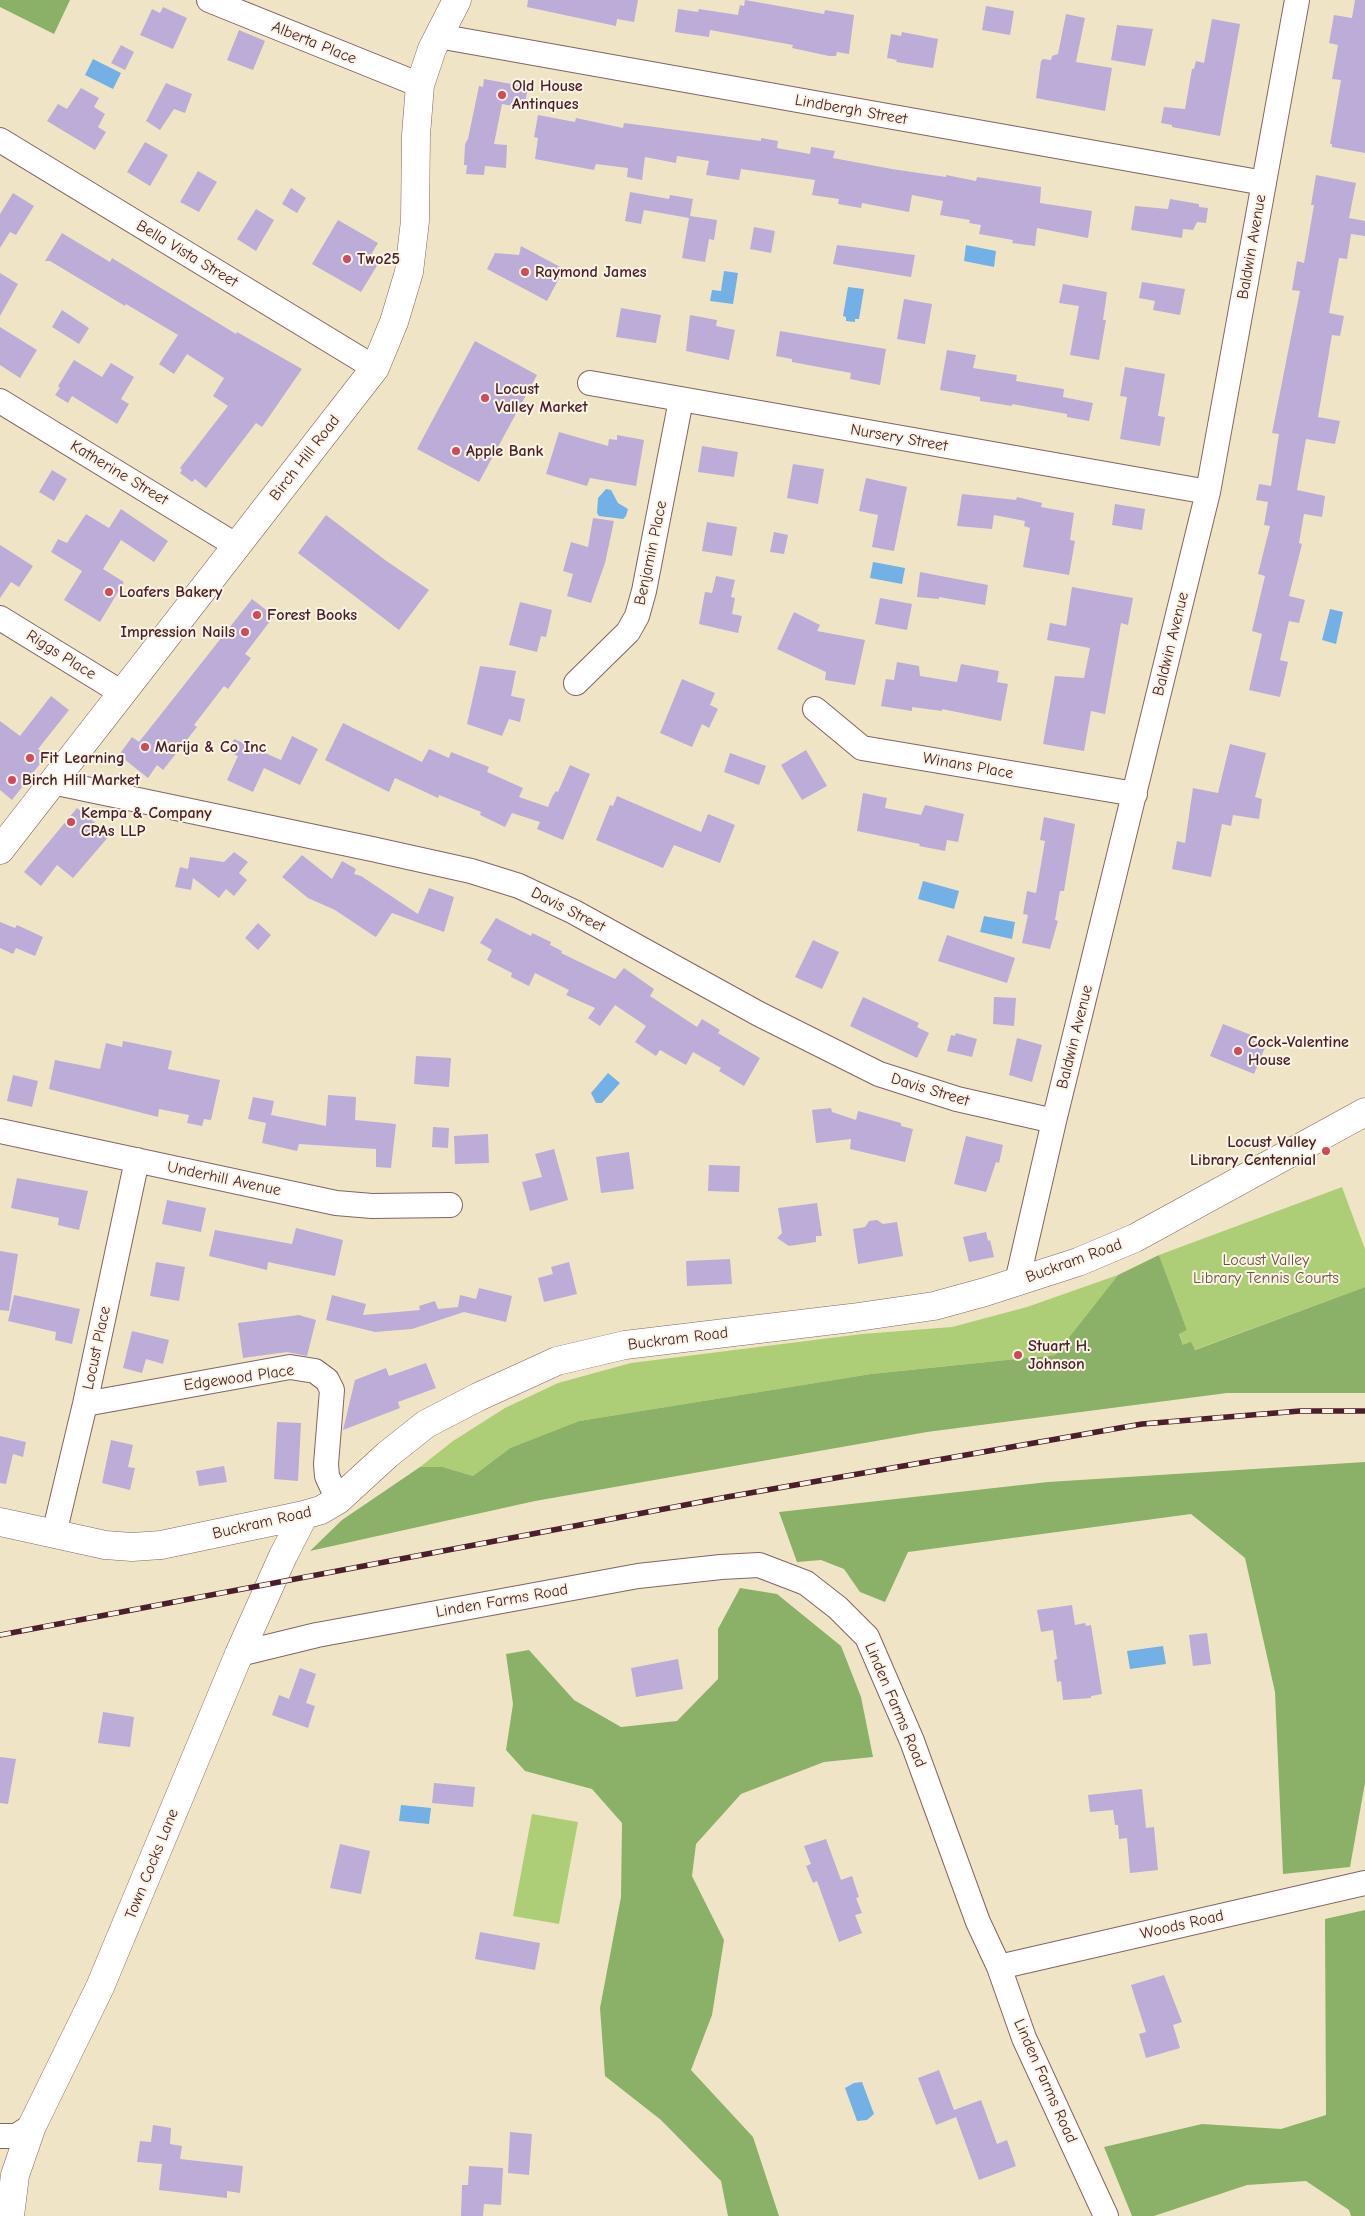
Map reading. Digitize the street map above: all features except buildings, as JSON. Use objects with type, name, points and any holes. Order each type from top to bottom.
[{"type":"street","name":"Alberta Place","points":[[209,0],[420,85]]},
{"type":"street","name":"Birch Hill Road","points":[[0,850],[374,368],[394,322],[409,272],[415,221],[416,135],[420,85],[438,36],[456,0]]},
{"type":"street","name":"Baldwin Avenue","points":[[1017,1282],[1054,1121],[1208,492],[1297,0]]},
{"type":"street","name":"Lindbergh Street","points":[[438,36],[1264,183]]},
{"type":"street","name":"Bella Vista Street","points":[[0,140],[374,368]]},
{"type":"street","name":"Nursery Street","points":[[590,383],[1208,492]]},
{"type":"street","name":"Benjamin Place","points":[[576,683],[628,632],[637,616],[644,592],[681,400]]},
{"type":"street","name":"Katherine Street","points":[[0,401],[237,546]]},
{"type":"street","name":"Riggs Place","points":[[0,618],[122,693]]},
{"type":"street","name":"Winans Place","points":[[815,709],[862,748],[1135,794]]},
{"type":"street","name":"Davis Street","points":[[52,782],[471,871],[519,886],[574,912],[759,1014],[879,1074],[958,1099],[1054,1121]]},
{"type":"street","name":"Buckram Road","points":[[0,1522],[105,1545],[132,1547],[161,1545],[321,1510],[338,1500],[387,1455],[426,1424],[478,1397],[557,1361],[625,1345],[851,1318],[934,1306],[1017,1282],[1078,1262],[1135,1238],[1365,1112]]},
{"type":"street","name":"Underhill Avenue","points":[[0,1131],[336,1203],[372,1206],[450,1205]]},
{"type":"street","name":"Locust Place","points":[[54,1534],[85,1404],[137,1160]]},
{"type":"street","name":"Edgewood Place","points":[[85,1404],[290,1368],[315,1371],[327,1380],[332,1390],[326,1464],[327,1476],[338,1500]]},
{"type":"street","name":"Town Cocks Lane","points":[[10,2216],[15,2175],[32,2126],[100,1987],[239,1654],[283,1556],[304,1515]]},
{"type":"street","name":"Linden Farms Road","points":[[239,1654],[317,1635],[638,1576],[759,1565],[806,1583],[838,1608],[867,1637],[912,1741],[978,1922],[999,1966],[1024,2038],[1106,2216]]},
{"type":"street","name":"Woods Road","points":[[999,1966],[1365,1883]]},
{"type":"street","points":[[0,2136],[16,2136],[32,2126]]},
{"type":"street","points":[[0,2208],[2,2216]]},
{"type":"green space","points":[[0,0],[70,0],[54,34],[0,7]]},
{"type":"green space","name":"Locust Valley Library Tennis Courts","points":[[1342,1187],[1365,1249],[1365,1287],[1194,1350],[1183,1345],[1179,1333],[1187,1330],[1159,1255]]},
{"type":"green space","points":[[1159,1255],[1187,1330],[1179,1334],[1183,1345],[1191,1342],[1195,1350],[1365,1287],[1365,1393],[1227,1393],[927,1432],[535,1501],[310,1551],[342,1520],[420,1467],[443,1467],[473,1476],[510,1448],[579,1421],[871,1374],[1055,1355],[1118,1275]]},
{"type":"green space","points":[[1118,1275],[1055,1355],[871,1374],[579,1421],[510,1448],[473,1476],[443,1467],[420,1467],[453,1441],[505,1408],[558,1383],[631,1363],[862,1334],[952,1327],[1027,1307]]},
{"type":"green space","points":[[1365,1462],[1365,1783],[1350,1867],[1283,1874],[1275,1692],[1245,1558],[1191,1514],[908,1552],[885,1602],[860,1592],[844,1569],[821,1560],[797,1562],[779,1512],[1048,1482]]},
{"type":"green space","points":[[740,1588],[777,1594],[841,1646],[861,1697],[873,1757],[824,1762],[741,1794],[696,1844],[692,1876],[724,1940],[712,2015],[691,2070],[753,2137],[779,2216],[728,2216],[721,2181],[661,2120],[605,2076],[600,2008],[621,1897],[622,1823],[592,1789],[525,1771],[506,1750],[513,1704],[506,1654],[529,1650],[574,1700],[621,1727],[677,1721],[718,1679],[718,1629]]},
{"type":"green space","points":[[532,1814],[578,1822],[559,1924],[513,1916]]},
{"type":"green space","points":[[1365,1910],[1365,2216],[1351,2216],[1349,2210],[1306,2181],[1247,2185],[1154,2216],[1132,2216],[1104,2147],[1202,2124],[1281,2129],[1326,2115],[1325,1919]]},
{"type":"water","points":[[93,59],[121,73],[113,89],[85,75]]},
{"type":"water","points":[[966,245],[996,251],[994,267],[964,261]]},
{"type":"water","points":[[724,271],[738,273],[733,304],[710,301],[712,290],[721,291]]},
{"type":"water","points":[[848,287],[864,289],[859,319],[855,319],[855,322],[846,321],[846,317],[843,316]]},
{"type":"water","points":[[606,489],[611,490],[618,503],[628,509],[623,519],[599,516],[597,513],[598,498]]},
{"type":"water","points":[[873,562],[905,568],[902,584],[870,578]]},
{"type":"water","points":[[1330,609],[1343,612],[1336,644],[1322,640]]},
{"type":"water","points":[[923,881],[959,891],[954,909],[918,899]]},
{"type":"water","points":[[984,916],[1015,922],[1012,939],[980,932]]},
{"type":"water","points":[[608,1073],[620,1083],[602,1103],[596,1103],[591,1093]]},
{"type":"water","points":[[1163,1646],[1166,1664],[1130,1669],[1127,1651]]},
{"type":"water","points":[[401,1805],[431,1808],[429,1824],[399,1821]]},
{"type":"water","points":[[862,2082],[874,2114],[867,2120],[857,2121],[845,2088],[854,2083]]},
{"type":"railway","points":[[0,1635],[727,1497],[1142,1424],[1300,1411],[1365,1411]]},
{"type":"place","name":"Old House Antinques","points":[[502,95]]},
{"type":"place","name":"Two25","points":[[347,259]]},
{"type":"place","name":"Raymond James","points":[[525,272]]},
{"type":"place","name":"Locust Valley Market","points":[[485,398]]},
{"type":"place","name":"Apple Bank","points":[[456,451]]},
{"type":"place","name":"Loafers Bakery","points":[[109,592]]},
{"type":"place","name":"Forest Books","points":[[257,615]]},
{"type":"place","name":"Impression Nails","points":[[245,632]]},
{"type":"place","name":"Marija & Co Inc","points":[[145,747]]},
{"type":"place","name":"Fit Learning","points":[[30,758]]},
{"type":"place","name":"Birch Hill Market","points":[[12,780]]},
{"type":"place","name":"Kempa & Company CPAs LLP","points":[[71,822]]},
{"type":"place","name":"Cock-Valentine House","points":[[1238,1051]]},
{"type":"place","name":"Locust Valley Library Centennial","points":[[1326,1151]]},
{"type":"place","name":"Stuart H. Johnson","points":[[1018,1355]]}]
